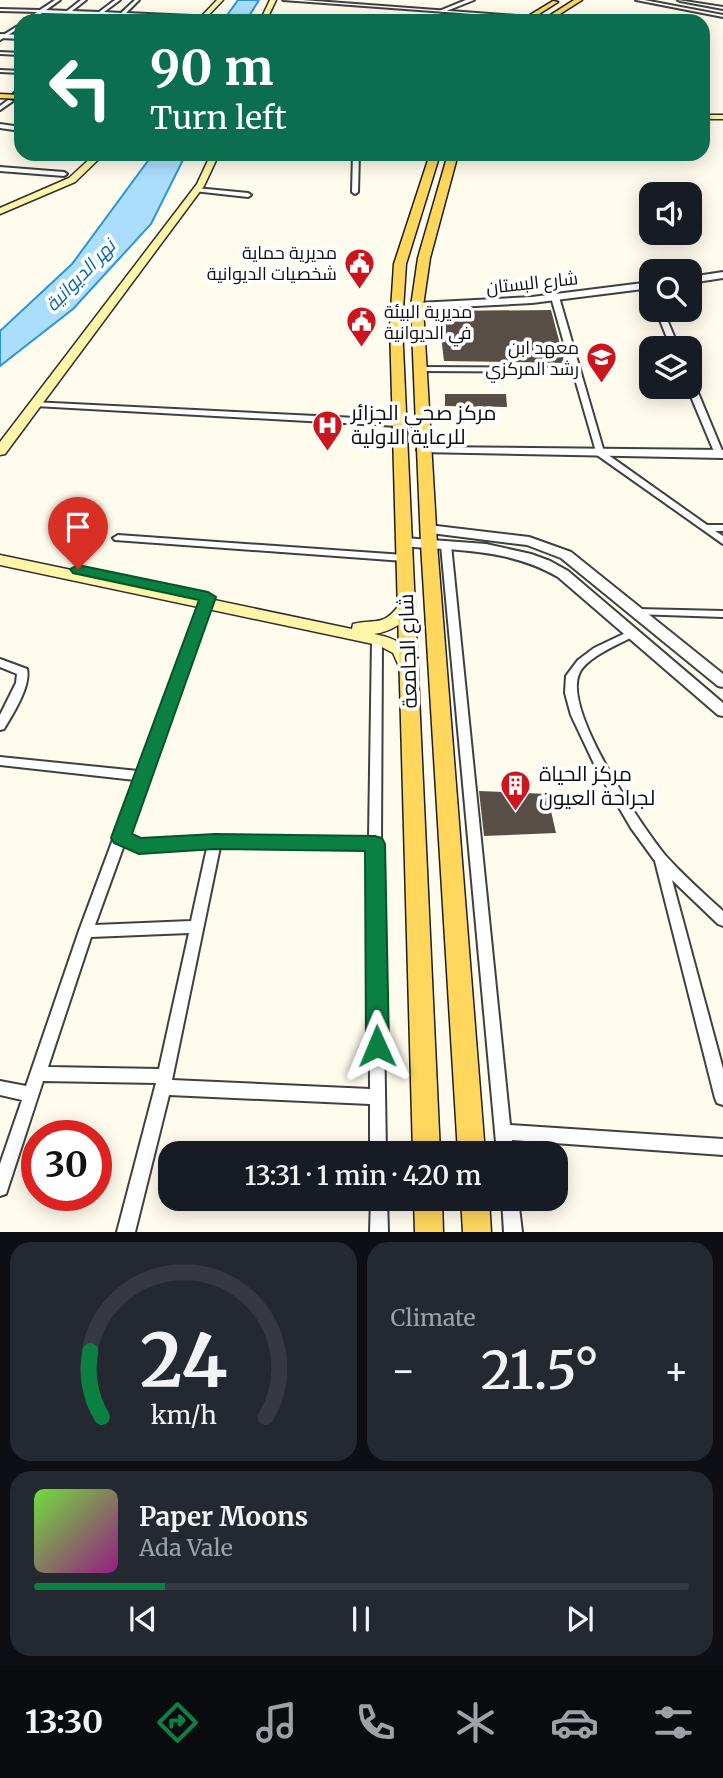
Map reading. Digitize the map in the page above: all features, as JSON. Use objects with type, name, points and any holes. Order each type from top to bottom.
[{"type":"main road","points":[[211,14],[226,0]]},
{"type":"main road","points":[[536,14],[558,0]]},
{"type":"main road","points":[[539,14],[566,0]]},
{"type":"main road","points":[[548,14],[571,0]]},
{"type":"main road","points":[[556,14],[579,0]]},
{"type":"main road","points":[[0,211],[94,161]]},
{"type":"main road","points":[[187,199],[203,161]]},
{"type":"main road","points":[[0,452],[196,190],[211,161]]},
{"type":"main road","name":"شارع الجامعة","points":[[426,1141],[396,325],[400,264],[433,161]]},
{"type":"main road","name":"شارع الجامعة","points":[[451,161],[419,282],[416,306],[423,450],[434,540],[431,573],[470,1141]]},
{"type":"main road","points":[[0,202],[62,179],[79,162],[92,164]]},
{"type":"main road","points":[[398,281],[419,282]]},
{"type":"main road","points":[[396,325],[418,326]]},
{"type":"main road","points":[[0,444],[17,428]]},
{"type":"main road","points":[[0,553],[377,640],[400,650],[410,674]]},
{"type":"main road","points":[[405,557],[431,573]]},
{"type":"main road","points":[[0,559],[369,629],[391,624],[407,607]]},
{"type":"main road","points":[[428,1211],[429,1232]]},
{"type":"main road","points":[[476,1211],[477,1232]]},
{"type":"street","points":[[37,14],[58,0]]},
{"type":"street","points":[[68,12],[84,0]]},
{"type":"street","points":[[100,13],[118,0]]},
{"type":"street","points":[[0,10],[125,14],[137,0]]},
{"type":"street","points":[[283,0],[374,3],[470,14]]},
{"type":"street","points":[[409,8],[412,0]]},
{"type":"street","points":[[442,11],[452,4],[471,0]]},
{"type":"street","points":[[638,0],[723,16]]},
{"type":"street","points":[[680,0],[721,7]]},
{"type":"street","points":[[12,10],[19,5]]},
{"type":"street","points":[[704,12],[721,7]]},
{"type":"street","points":[[355,192],[356,161]]},
{"type":"street","points":[[0,169],[62,179]]},
{"type":"street","points":[[196,190],[248,195]]},
{"type":"street","points":[[702,278],[723,275]]},
{"type":"street","name":"شارع البستان","points":[[416,306],[463,305],[639,289]]},
{"type":"street","points":[[555,297],[600,453],[723,541]]},
{"type":"street","points":[[420,369],[575,370]]},
{"type":"street","points":[[423,450],[721,454],[697,399]]},
{"type":"street","points":[[35,404],[398,423]]},
{"type":"street","points":[[705,528],[723,528]]},
{"type":"street","points":[[118,538],[405,557],[434,540],[529,541],[549,547],[574,560],[723,682]]},
{"type":"street","points":[[434,540],[520,553],[556,569],[723,711]]},
{"type":"street","points":[[434,540],[504,1141]]},
{"type":"street","points":[[556,569],[574,560]]},
{"type":"street","points":[[0,1188],[86,931],[207,599]]},
{"type":"street","points":[[638,612],[723,614]]},
{"type":"street","points":[[632,633],[585,661],[573,673],[568,689],[582,729],[603,772],[660,859],[723,920]]},
{"type":"street","points":[[646,646],[666,635]]},
{"type":"street","points":[[377,640],[375,844],[378,1141]]},
{"type":"street","points":[[0,663],[23,672],[22,683],[0,726]]},
{"type":"street","points":[[0,761],[142,776]]},
{"type":"street","points":[[121,838],[139,846],[215,842],[375,844]]},
{"type":"street","points":[[126,1232],[164,1082],[215,842]]},
{"type":"street","points":[[660,859],[723,1098]]},
{"type":"street","points":[[86,931],[196,927]]},
{"type":"street","points":[[39,1074],[378,1097]]},
{"type":"street","points":[[0,1088],[31,1095]]},
{"type":"street","points":[[503,1132],[723,1147]]},
{"type":"street","points":[[379,1211],[379,1232]]},
{"type":"street","points":[[511,1211],[513,1232]]},
{"type":"water","points":[[238,0],[259,0],[250,14],[228,14]]},
{"type":"water","name":"نهر الديوانية","points":[[148,161],[182,161],[151,224],[73,309],[0,366],[0,331],[72,264]]},
{"type":"building","points":[[551,310],[565,363],[444,361],[438,311]]},
{"type":"building","points":[[445,394],[506,394],[507,407],[445,406]]},
{"type":"building","name":"مركز الحياة لجراحة العيون","points":[[479,791],[547,794],[556,833],[484,836]]},
{"type":"place","name":"مديرية حماية شخصيات الديوانية","points":[[360,290]]},
{"type":"place","name":"مديرية البيئة في الديوانية","points":[[361,349]]},
{"type":"place","name":"معهد ابن رشد المركزي","points":[[602,385]]},
{"type":"place","name":"مركز صحي الجزائر للرعاية الاولية","points":[[328,452]]},
{"type":"place","name":"مركز الحياة لجراحة العيون","points":[[516,813]]},
{"type":"route","points":[[78,569],[208,597],[121,838],[139,846],[215,842],[375,844],[377,1046]]}]
